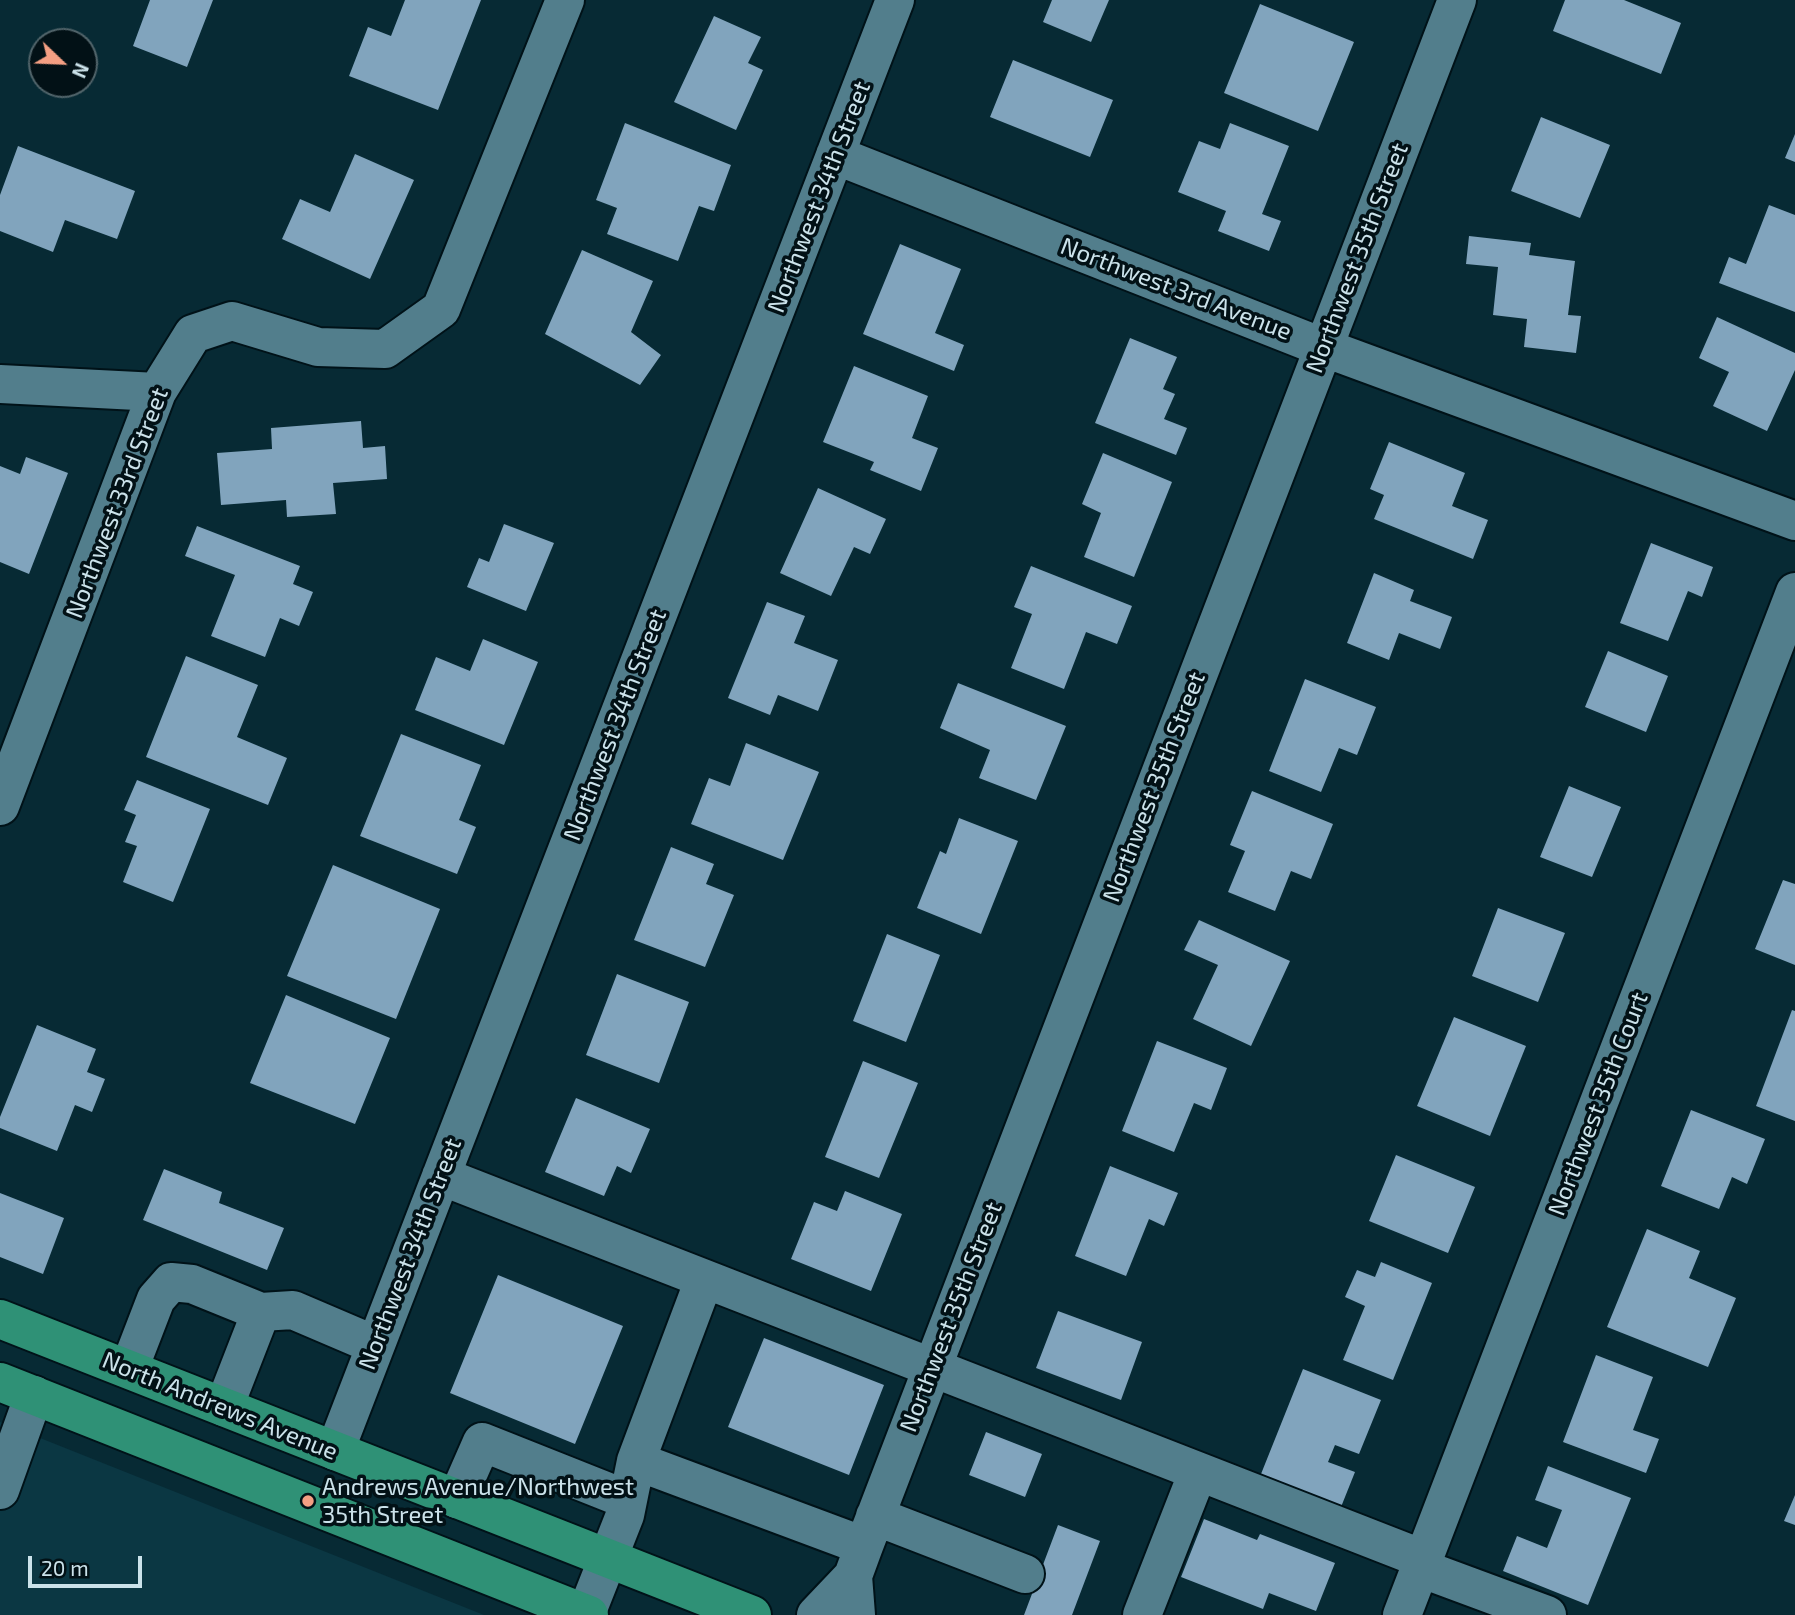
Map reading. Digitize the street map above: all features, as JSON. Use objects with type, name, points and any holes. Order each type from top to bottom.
[{"type":"main road","name":"North Andrews Avenue","points":[[0,1319],[752,1615]]},
{"type":"main road","points":[[17,1389],[588,1614]]},
{"type":"street","name":"Northwest 33rd Street","points":[[0,806],[157,392],[192,334],[232,321],[318,347],[385,349],[441,309],[565,0]]},
{"type":"street","name":"Northwest 34th Street","points":[[335,1451],[895,0]]},
{"type":"street","name":"Northwest 35th Street","points":[[816,1615],[864,1546],[1457,0]]},
{"type":"street","name":"Northwest 3rd Avenue","points":[[835,155],[1322,347],[1795,521]]},
{"type":"street","points":[[0,384],[157,392]]},
{"type":"street","name":"Northwest 35th Court","points":[[1402,1615],[1795,592]]},
{"type":"street","points":[[441,1176],[931,1370],[1198,1472],[1547,1615]]},
{"type":"street","points":[[588,1614],[628,1500],[636,1461],[704,1280]]},
{"type":"street","points":[[129,1369],[156,1299],[171,1282],[192,1284],[261,1312],[293,1310],[375,1345]]},
{"type":"street","points":[[224,1407],[261,1312]]},
{"type":"street","points":[[0,1490],[17,1389]]},
{"type":"street","points":[[457,1499],[482,1442],[628,1500]]},
{"type":"street","points":[[636,1461],[864,1546],[1025,1574]]},
{"type":"street","points":[[1142,1615],[1198,1472]]},
{"type":"street","name":"Northwest 35th Street","points":[[856,1615],[864,1546]]},
{"type":"shaded area","points":[[0,1422],[484,1615],[0,1615]]},
{"type":"building","points":[[150,0],[213,0],[187,67],[133,46]]},
{"type":"building","points":[[405,0],[481,0],[438,110],[349,76],[368,27],[391,36]]},
{"type":"building","points":[[1052,0],[1109,0],[1091,42],[1043,22]]},
{"type":"building","points":[[1565,0],[1624,0],[1681,23],[1661,74],[1553,31]]},
{"type":"building","points":[[1260,4],[1354,42],[1318,131],[1224,93]]},
{"type":"building","points":[[714,16],[761,37],[748,63],[763,70],[736,130],[674,102]]},
{"type":"building","points":[[1013,60],[1113,100],[1090,157],[990,117]]},
{"type":"building","points":[[1541,117],[1610,145],[1580,218],[1511,191]]},
{"type":"building","points":[[625,123],[731,165],[714,211],[699,206],[678,261],[607,234],[617,208],[596,200]]},
{"type":"building","points":[[1230,123],[1289,146],[1262,214],[1281,221],[1269,251],[1218,231],[1226,211],[1178,192],[1199,141],[1220,149]]},
{"type":"building","points":[[1795,134],[1795,162],[1785,158]]},
{"type":"building","points":[[18,146],[135,191],[117,239],[65,220],[53,252],[0,231],[0,195]]},
{"type":"building","points":[[355,154],[414,180],[370,279],[282,239],[300,199],[330,212]]},
{"type":"building","points":[[1769,205],[1795,215],[1795,312],[1719,283],[1729,257],[1746,264]]},
{"type":"building","points":[[1469,236],[1531,243],[1529,255],[1575,261],[1568,315],[1581,316],[1576,353],[1524,347],[1527,319],[1493,315],[1498,267],[1466,264]]},
{"type":"building","points":[[900,244],[961,269],[935,333],[964,345],[954,371],[863,334]]},
{"type":"building","points":[[582,250],[653,281],[631,332],[661,355],[640,385],[545,334]]},
{"type":"building","points":[[1717,317],[1795,353],[1795,370],[1767,431],[1713,406],[1729,372],[1699,358]]},
{"type":"building","points":[[1130,338],[1177,357],[1163,389],[1175,394],[1164,419],[1187,428],[1176,455],[1095,423]]},
{"type":"building","points":[[854,366],[928,396],[912,438],[938,448],[921,491],[870,470],[874,462],[823,442]]},
{"type":"building","points":[[361,421],[363,448],[385,446],[387,479],[333,483],[336,514],[287,517],[286,500],[221,505],[217,453],[272,449],[271,428]]},
{"type":"building","points":[[1389,442],[1465,473],[1452,506],[1488,520],[1473,559],[1374,519],[1384,495],[1370,489]]},
{"type":"building","points":[[1103,453],[1172,482],[1134,577],[1084,557],[1101,513],[1082,504]]},
{"type":"building","points":[[26,457],[68,473],[29,574],[0,562],[0,466],[20,474]]},
{"type":"building","points":[[818,488],[886,519],[870,554],[854,547],[831,596],[780,573]]},
{"type":"building","points":[[504,524],[554,543],[526,611],[467,587],[479,558],[489,562]]},
{"type":"building","points":[[197,526],[300,566],[293,584],[313,592],[299,626],[280,618],[265,657],[211,636],[235,575],[185,556]]},
{"type":"building","points":[[1651,543],[1713,567],[1702,597],[1688,591],[1668,641],[1620,623]]},
{"type":"building","points":[[1031,566],[1132,606],[1117,644],[1086,632],[1064,689],[1011,668],[1032,614],[1014,607]]},
{"type":"building","points":[[1374,573],[1414,590],[1410,601],[1452,617],[1440,649],[1399,633],[1389,660],[1347,643]]},
{"type":"building","points":[[767,602],[805,616],[794,643],[838,660],[818,711],[778,695],[770,715],[728,698]]},
{"type":"building","points":[[483,639],[538,662],[504,745],[415,710],[436,657],[470,671]]},
{"type":"building","points":[[1608,651],[1668,676],[1646,732],[1585,707]]},
{"type":"building","points":[[186,656],[258,685],[237,737],[287,758],[268,805],[146,757]]},
{"type":"building","points":[[1305,679],[1376,707],[1357,755],[1339,748],[1321,792],[1269,771]]},
{"type":"building","points":[[958,683],[1066,726],[1036,800],[979,778],[990,750],[940,728]]},
{"type":"building","points":[[401,734],[481,765],[459,820],[476,827],[457,874],[360,836]]},
{"type":"building","points":[[746,743],[819,772],[783,860],[691,824],[709,778],[730,786]]},
{"type":"building","points":[[137,780],[210,809],[173,902],[123,882],[137,846],[125,842],[136,815],[124,810]]},
{"type":"building","points":[[1569,786],[1621,807],[1592,877],[1540,857]]},
{"type":"building","points":[[1252,791],[1333,824],[1311,879],[1291,871],[1275,911],[1228,892],[1245,851],[1230,845]]},
{"type":"building","points":[[959,818],[1018,841],[981,934],[917,908],[940,851],[946,854]]},
{"type":"building","points":[[671,847],[714,864],[706,884],[734,895],[705,967],[634,940]]},
{"type":"building","points":[[333,865],[440,909],[396,1019],[287,976]]},
{"type":"building","points":[[1783,880],[1795,884],[1795,965],[1755,949]]},
{"type":"building","points":[[1498,908],[1565,933],[1538,1002],[1472,976]]},
{"type":"building","points":[[1199,920],[1290,961],[1251,1046],[1193,1019],[1218,965],[1184,950]]},
{"type":"building","points":[[887,934],[940,955],[906,1042],[853,1021]]},
{"type":"building","points":[[617,974],[689,1002],[659,1083],[586,1055]]},
{"type":"building","points":[[286,995],[390,1038],[355,1124],[250,1083]]},
{"type":"building","points":[[1792,1010],[1795,1011],[1795,1121],[1756,1106]]},
{"type":"building","points":[[1454,1017],[1526,1046],[1490,1136],[1417,1106]]},
{"type":"building","points":[[37,1025],[96,1049],[87,1072],[105,1079],[92,1112],[75,1105],[57,1151],[0,1128],[0,1117]]},
{"type":"building","points":[[1157,1041],[1227,1068],[1211,1110],[1194,1103],[1174,1152],[1122,1131]]},
{"type":"building","points":[[863,1061],[918,1083],[879,1178],[825,1157]]},
{"type":"building","points":[[576,1098],[650,1129],[631,1173],[617,1166],[604,1196],[545,1172]]},
{"type":"building","points":[[1691,1110],[1765,1139],[1747,1184],[1732,1177],[1719,1209],[1661,1186]]},
{"type":"building","points":[[1396,1155],[1475,1187],[1448,1253],[1369,1221]]},
{"type":"building","points":[[1110,1166],[1178,1193],[1164,1226],[1149,1219],[1126,1276],[1075,1256]]},
{"type":"building","points":[[164,1169],[222,1192],[219,1203],[284,1228],[267,1270],[143,1220]]},
{"type":"building","points":[[845,1191],[902,1214],[871,1291],[791,1259],[814,1202],[837,1211]]},
{"type":"building","points":[[0,1193],[64,1218],[43,1274],[0,1257]]},
{"type":"building","points":[[1647,1229],[1700,1251],[1689,1278],[1736,1298],[1708,1367],[1607,1327]]},
{"type":"building","points":[[1381,1262],[1432,1283],[1393,1380],[1343,1360],[1365,1306],[1345,1297],[1357,1270],[1375,1277]]},
{"type":"building","points":[[498,1275],[623,1326],[575,1444],[450,1393]]},
{"type":"building","points":[[1058,1311],[1142,1342],[1121,1400],[1036,1368]]},
{"type":"building","points":[[764,1338],[884,1385],[849,1475],[728,1427]]},
{"type":"building","points":[[1596,1355],[1653,1377],[1633,1430],[1659,1439],[1646,1473],[1563,1442]]},
{"type":"building","points":[[1303,1369],[1381,1400],[1359,1454],[1335,1445],[1328,1462],[1355,1472],[1341,1507],[1261,1474]]},
{"type":"building","points":[[986,1432],[1042,1454],[1025,1497],[969,1475]]},
{"type":"building","points":[[1548,1466],[1631,1498],[1588,1605],[1503,1571],[1517,1536],[1547,1548],[1562,1510],[1535,1500]]},
{"type":"building","points":[[1795,1495],[1795,1525],[1784,1521]]},
{"type":"building","points":[[1204,1519],[1257,1540],[1260,1534],[1335,1563],[1316,1611],[1269,1593],[1263,1609],[1181,1577]]},
{"type":"building","points":[[1058,1525],[1100,1541],[1072,1615],[1024,1615]]},
{"type":"place","name":"Andrews Avenue/Northwest 35th Street","points":[[308,1501]]}]
